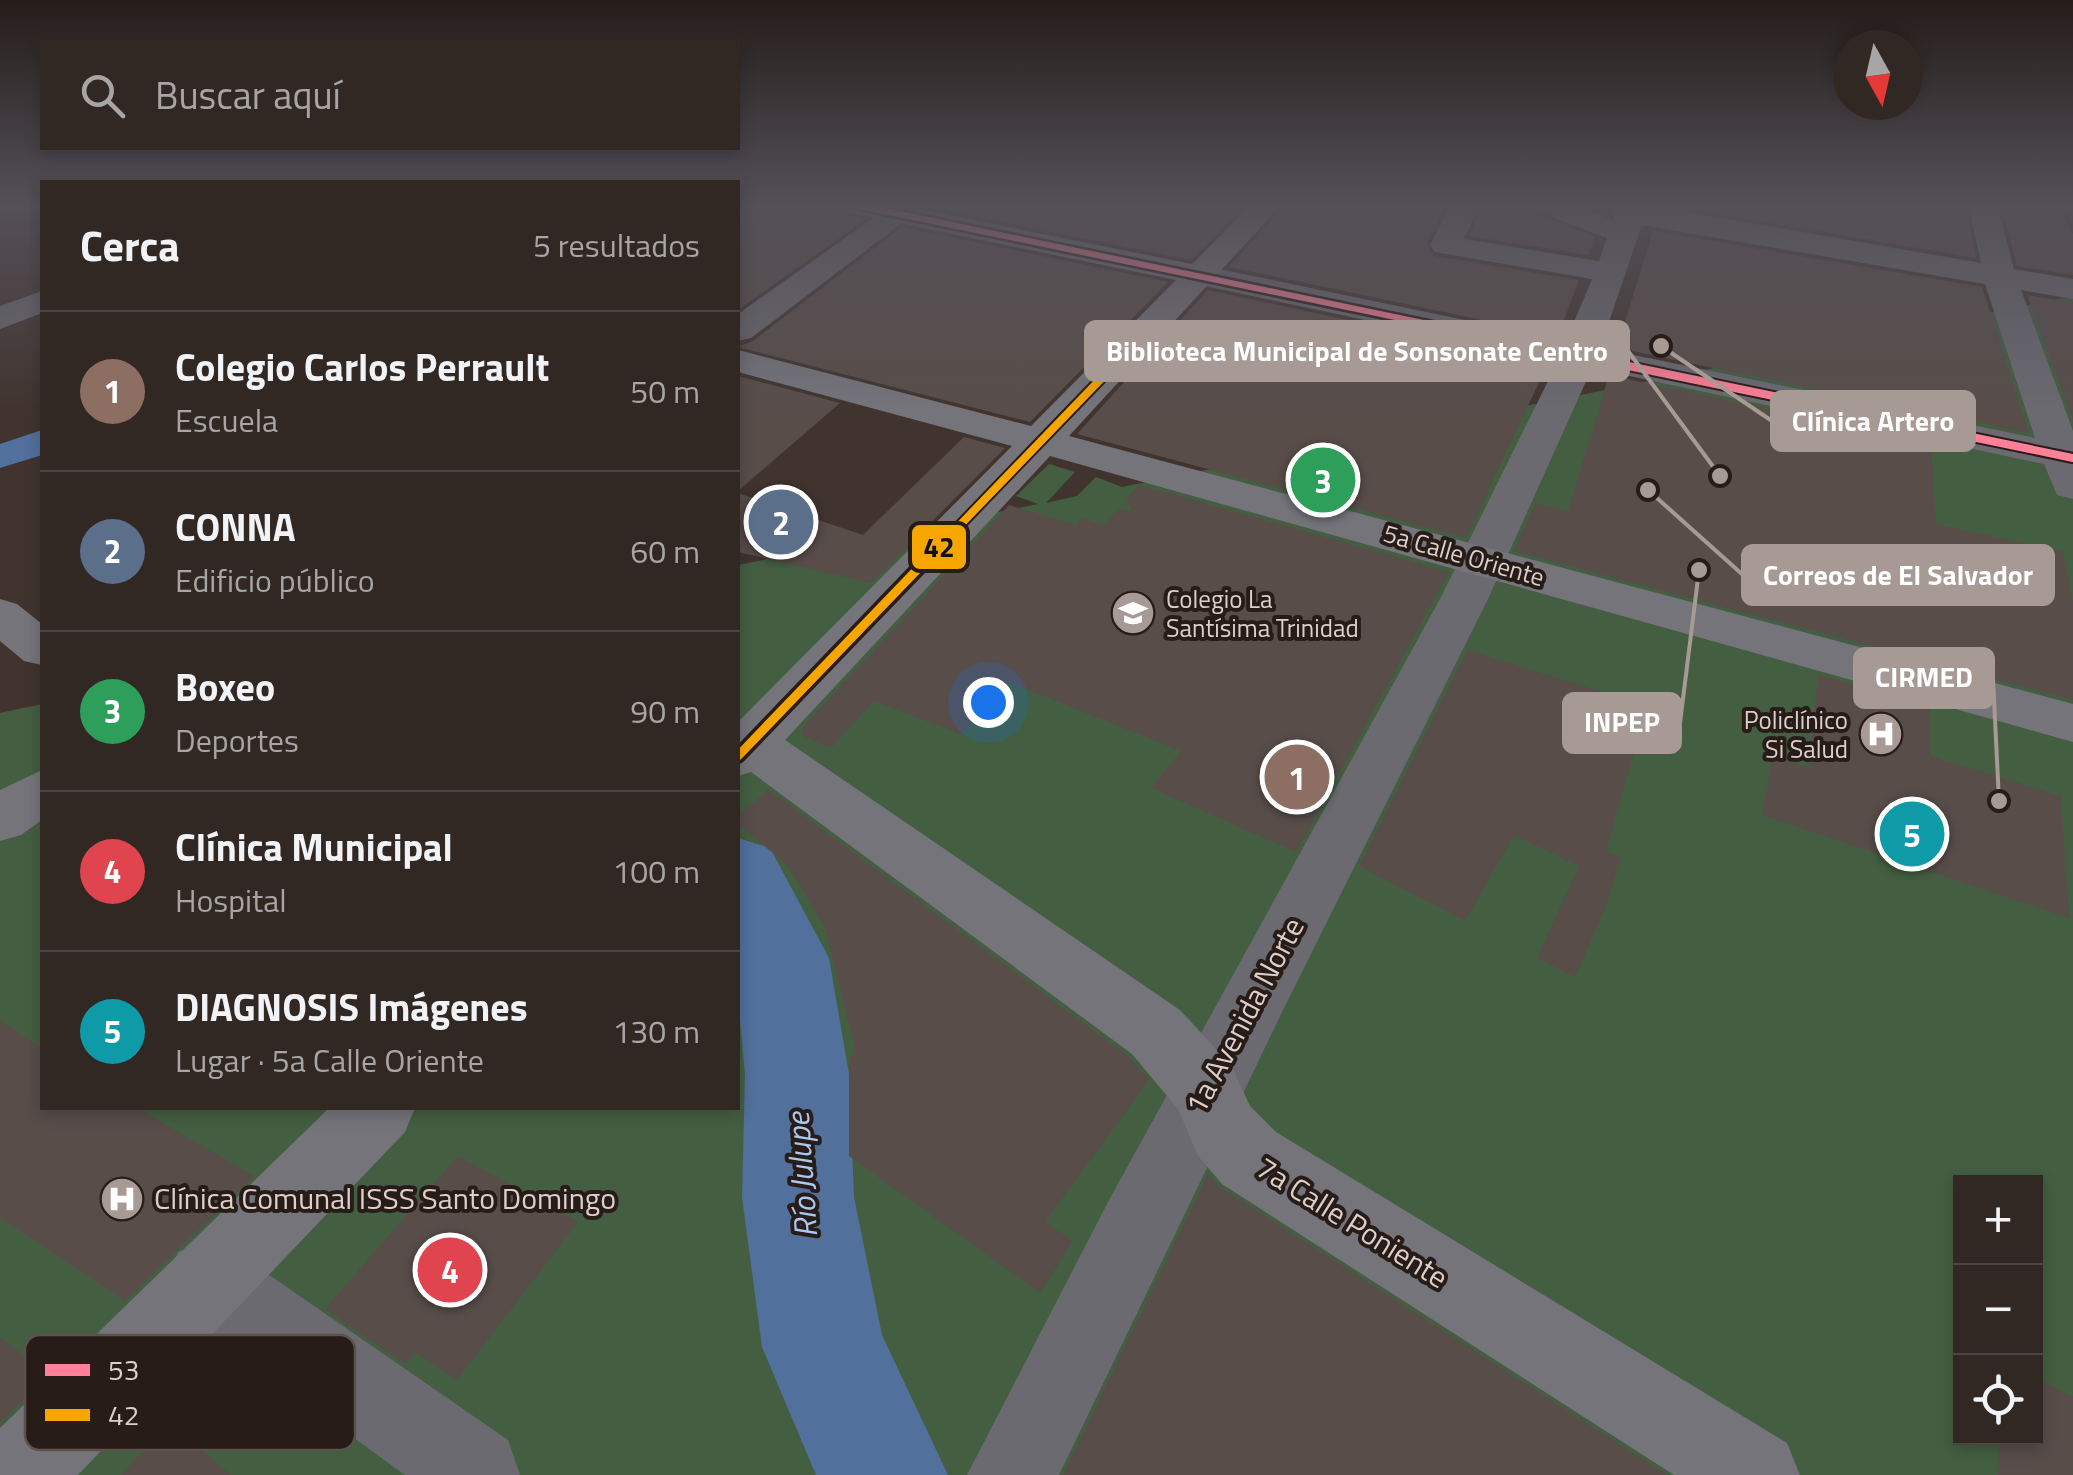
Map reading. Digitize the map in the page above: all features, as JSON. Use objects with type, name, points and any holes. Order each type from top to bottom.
[{"type":"main road","points":[[1190,273],[1200,275]]},
{"type":"main road","points":[[745,750],[1202,273]]},
{"type":"main road","name":"5a Calle Oriente","points":[[740,362],[1485,560],[2073,723]]},
{"type":"main road","points":[[0,615],[40,647]]},
{"type":"main road","name":"7a Calle Poniente","points":[[745,750],[1156,1032],[1206,1088],[1224,1130],[1249,1158],[1755,1475]]},
{"type":"main road","points":[[0,819],[40,792]]},
{"type":"main road","points":[[155,1335],[377,1110]]},
{"type":"main road","points":[[16,1475],[41,1450]]},
{"type":"street","points":[[740,329],[816,273]]},
{"type":"street","name":"1a Avenida Norte","points":[[1012,1475],[1206,1088],[1485,560],[1582,356],[1613,273]]},
{"type":"street","points":[[1970,273],[2073,289]]},
{"type":"street","points":[[1999,273],[2068,457],[2073,494]]},
{"type":"street","points":[[1200,275],[2068,457]]},
{"type":"street","points":[[0,318],[40,302]]},
{"type":"street","points":[[208,1281],[284,1335]]},
{"type":"street","points":[[355,1386],[476,1472]]},
{"type":"green space","points":[[2073,296],[2073,1475],[0,1475],[0,713],[40,704],[40,1110],[740,1110],[740,565],[1038,504],[1016,496],[1049,464],[1075,472],[1046,503],[1077,496],[1096,477],[1122,487]]},
{"type":"water","points":[[40,431],[40,456],[0,468],[0,444]]},
{"type":"building","points":[[740,273],[790,273],[740,309]]},
{"type":"building","points":[[842,273],[1124,273],[1168,282],[1030,422],[740,348]]},
{"type":"building","points":[[1257,273],[1536,273],[1579,280],[1558,336]]},
{"type":"building","points":[[1640,273],[1899,273],[1982,287],[2029,433],[1617,348]]},
{"type":"building","points":[[1208,290],[1548,363],[1466,538],[1077,434]]},
{"type":"building","points":[[2027,295],[2073,303],[2073,420]]},
{"type":"building","points":[[1609,375],[1931,444],[1936,524],[2063,552],[2073,602],[2073,700],[1514,551],[1535,503],[1568,511]]},
{"type":"building","points":[[740,377],[840,403],[740,489]]},
{"type":"building","points":[[964,437],[1005,448],[871,583],[740,552],[740,494],[863,535]]},
{"type":"building","points":[[1139,485],[1449,572],[1296,852],[1151,788],[1181,751],[1009,682],[961,734],[874,701],[831,748],[801,735],[801,729],[1009,505],[1076,525],[1082,518],[1103,525],[1119,508],[1133,512],[1125,500]]},
{"type":"building","points":[[1467,650],[1647,706],[1606,851],[1621,857],[1607,904],[1575,977],[1537,958],[1579,866],[1514,835],[1465,921],[1359,866]]},
{"type":"building","points":[[1818,675],[1930,706],[1930,756],[2061,796],[2069,918],[1762,815],[1772,755],[1809,768]]},
{"type":"building","points":[[769,790],[1129,1057],[1149,1080],[1045,1222],[1073,1241],[1040,1293],[849,1156],[849,1059],[856,1052],[825,927],[787,865],[740,826],[740,813]]},
{"type":"building","name":"Clínica Comunal ISSS Santo Domingo","points":[[0,1020],[40,1047],[40,1110],[140,1110],[254,1176],[125,1301],[0,1218]]},
{"type":"building","points":[[458,1156],[578,1222],[457,1380],[414,1352],[405,1364],[325,1309]]},
{"type":"building","points":[[1208,1174],[1220,1187],[1667,1475],[1063,1475]]},
{"type":"building","points":[[0,1337],[25,1356],[25,1399],[0,1423]]},
{"type":"building","points":[[2043,1382],[2073,1397],[2073,1475],[1998,1475],[2000,1445],[2043,1445]]},
{"type":"building","points":[[144,1450],[201,1450],[231,1475],[121,1475]]},
{"type":"waterway","name":"Río Julupe","points":[[740,877],[781,958],[797,1074],[798,1197],[823,1347],[882,1475]]},
{"type":"transit line","name":"53","points":[[1182,273],[2073,458]]},
{"type":"transit line","name":"42","points":[[740,754],[1140,338]]},
{"type":"place","name":"Clínica Artero","points":[[1661,346]]},
{"type":"place","name":"Biblioteca Municipal de Sonsonate Centro","points":[[1720,476]]},
{"type":"place","name":"Boxeo","points":[[1323,480]]},
{"type":"place","name":"Correos de El Salvador","points":[[1648,490]]},
{"type":"place","name":"CONNA","points":[[781,522]]},
{"type":"place","name":"INPEP","points":[[1699,570]]},
{"type":"place","name":"Colegio La Santísima Trinidad","points":[[1133,613]]},
{"type":"place","name":"Policlínico Si Salud","points":[[1881,734]]},
{"type":"place","name":"Colegio Carlos Perrault","points":[[1297,777]]},
{"type":"place","name":"CIRMED","points":[[1999,801]]},
{"type":"place","name":"DIAGNOSIS Imágenes","points":[[1912,834]]},
{"type":"place","name":"Clínica Comunal ISSS Santo Domingo","points":[[122,1199]]},
{"type":"place","name":"Clínica Municipal","points":[[450,1270]]}]
